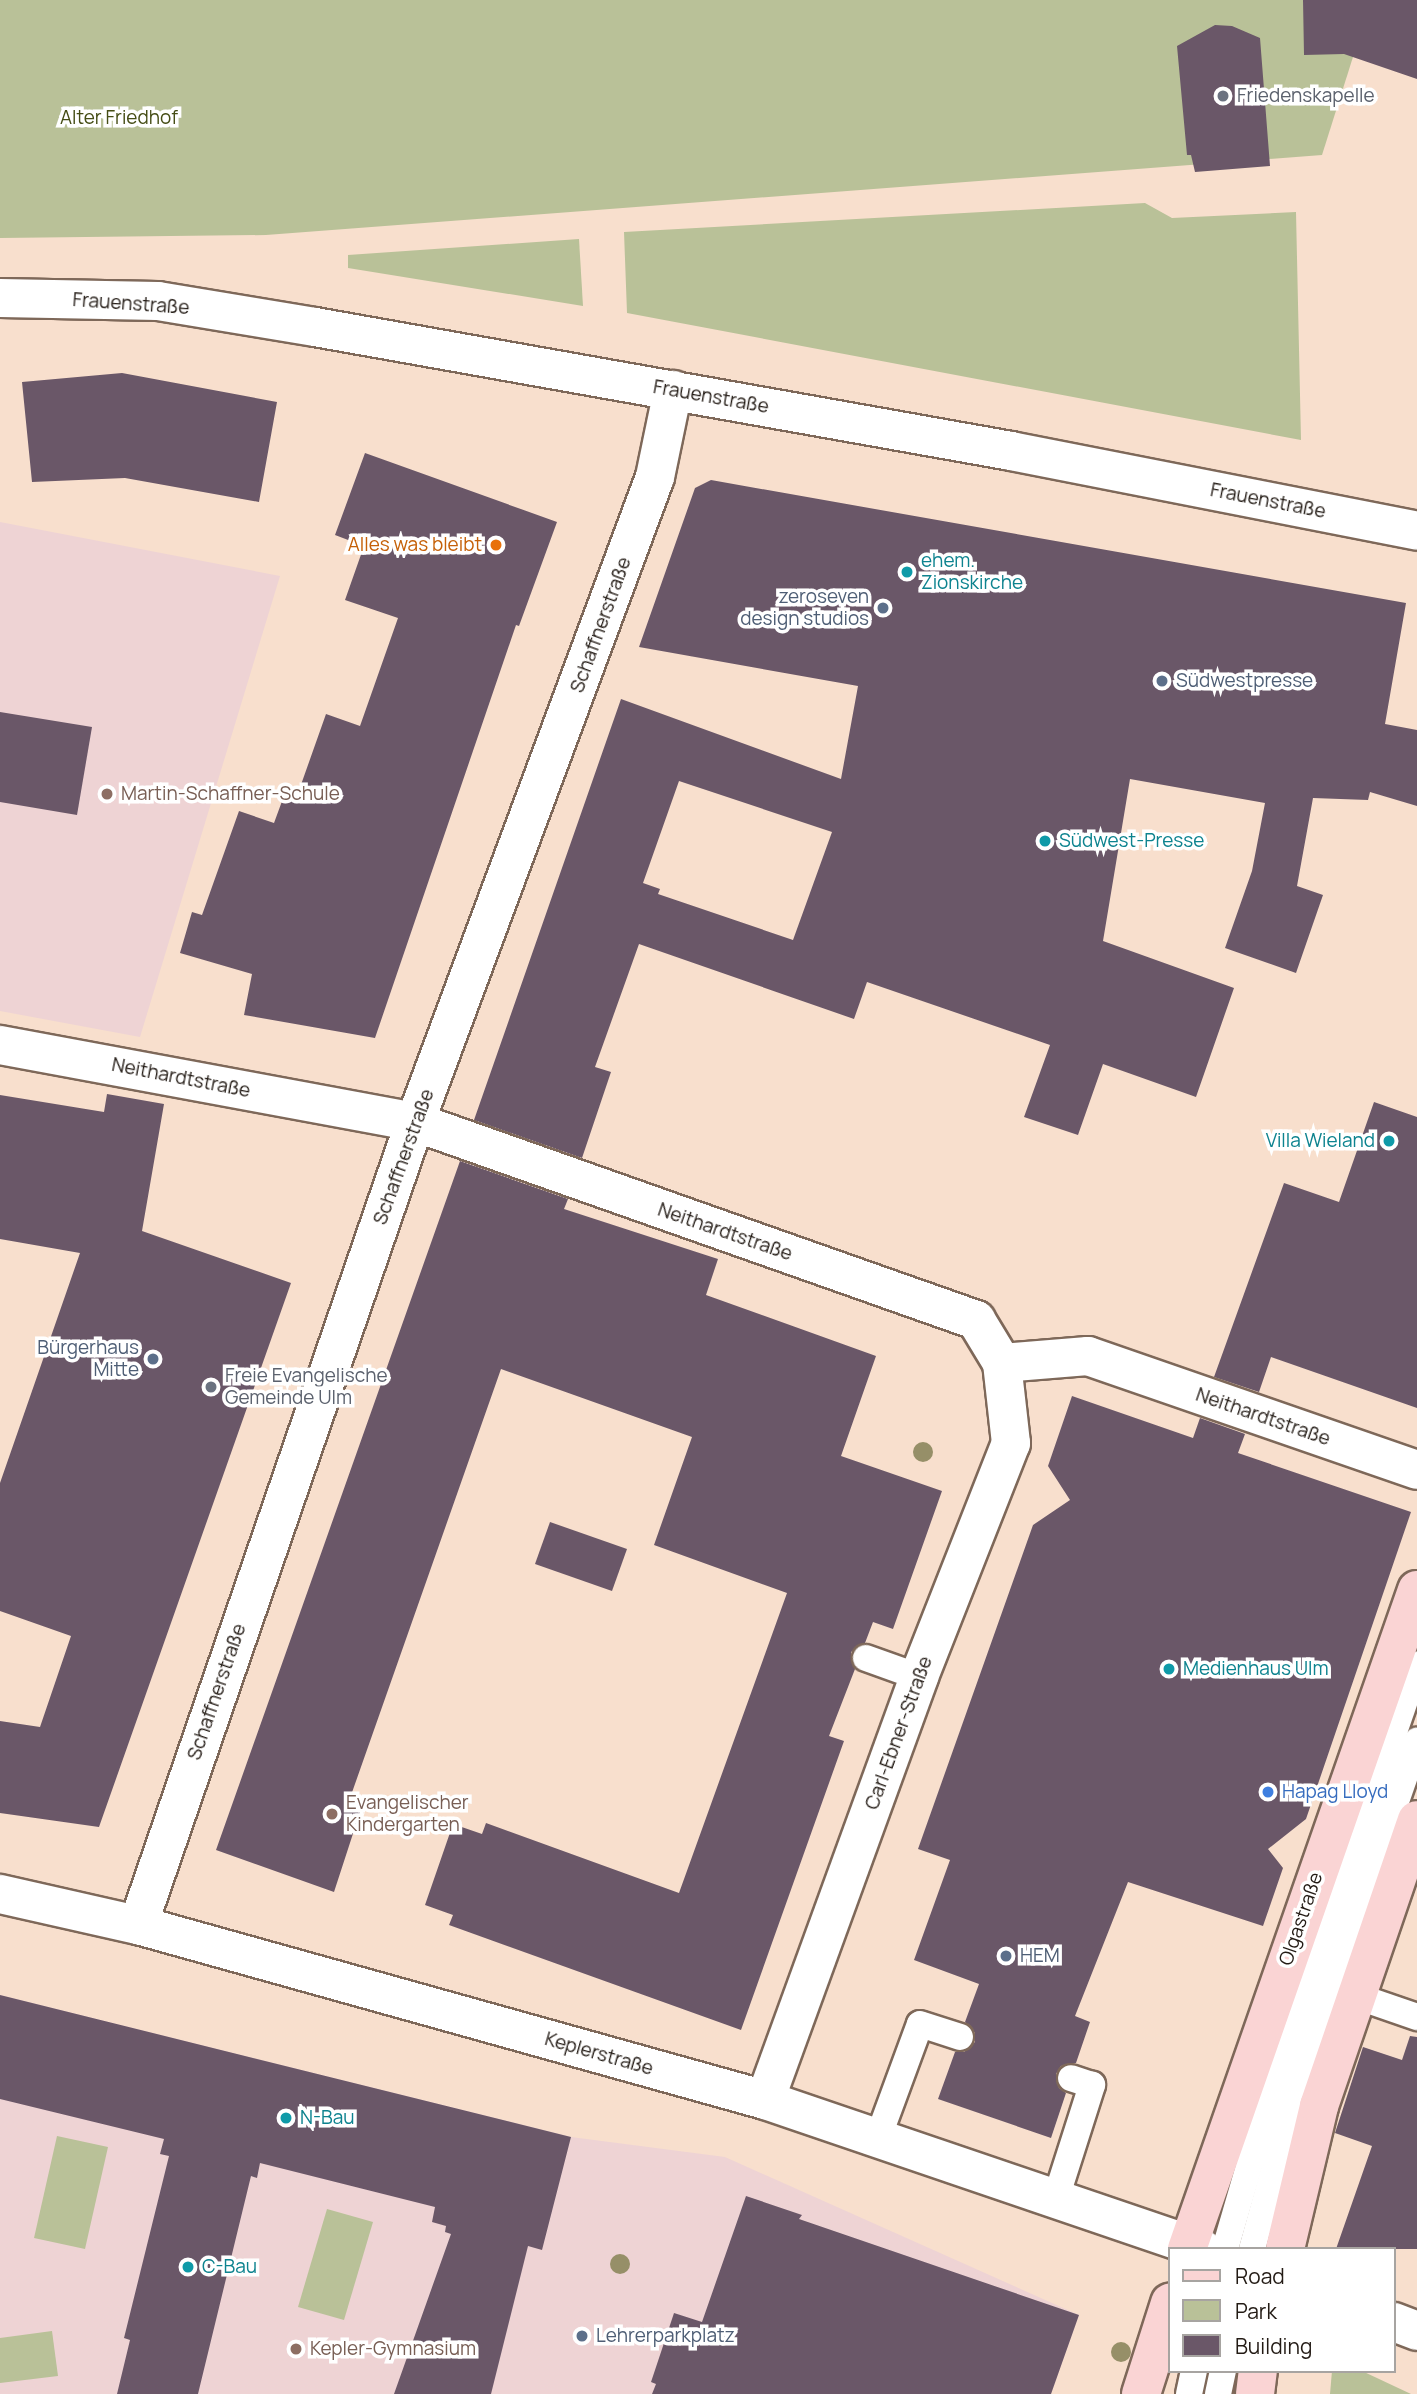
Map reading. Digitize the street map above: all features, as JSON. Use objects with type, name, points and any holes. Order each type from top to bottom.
[{"type":"main road","name":"Olgastraße","points":[[1201,2247],[1417,1590]]},
{"type":"main road","points":[[1285,2247],[1319,2106],[1417,1820]]},
{"type":"main road","points":[[1140,2394],[1168,2309]]},
{"type":"main road","points":[[1255,2394],[1258,2373]]},
{"type":"street","name":"Frauenstraße","points":[[0,298],[158,301],[673,390],[1417,531]]},
{"type":"street","name":"Schaffnerstraße","points":[[138,1926],[415,1122],[655,477],[673,390]]},
{"type":"street","name":"Neithardtstraße","points":[[0,1045],[415,1122],[976,1320],[1002,1363],[1088,1356],[1417,1470]]},
{"type":"street","name":"Carl-Ebner-Straße","points":[[765,2100],[919,1677],[1011,1443],[1002,1363]]},
{"type":"street","name":"Keplerstraße","points":[[0,1894],[138,1926],[765,2100],[1198,2247]]},
{"type":"street","points":[[1396,2323],[1417,2331]]},
{"type":"lane","points":[[866,1658],[919,1677]]},
{"type":"lane","points":[[1201,2247],[1277,2070],[1417,1665]]},
{"type":"lane","points":[[1253,2247],[1301,2074],[1417,1741]]},
{"type":"lane","points":[[1356,1996],[1417,2017]]},
{"type":"lane","points":[[878,2138],[920,2024],[960,2037]]},
{"type":"lane","points":[[1056,2198],[1093,2085],[1071,2078]]},
{"type":"lane","points":[[1189,2394],[1194,2373]]},
{"type":"lane","points":[[1218,2394],[1223,2373]]},
{"type":"shaded area","name":"Martin-Schaffner-Schule","points":[[0,522],[280,576],[140,1037],[0,1011]]},
{"type":"shaded area","points":[[0,1995],[571,2137],[725,2157],[1079,2315],[1051,2394],[0,2394]]},
{"type":"green space","name":"Alter Friedhof","points":[[0,0],[1371,0],[1322,155],[266,235],[0,238]]},
{"type":"green space","points":[[1145,203],[1172,218],[1296,212],[1301,440],[627,313],[624,232]]},
{"type":"green space","points":[[579,239],[583,306],[348,268],[348,255]]},
{"type":"green space","points":[[57,2136],[108,2147],[85,2249],[34,2238]]},
{"type":"green space","points":[[327,2209],[373,2222],[344,2320],[298,2307]]},
{"type":"green space","points":[[52,2331],[58,2376],[0,2383],[0,2338]]},
{"type":"green space","points":[[1332,2373],[1366,2373],[1411,2394],[1330,2394]]},
{"type":"building","points":[[1303,0],[1417,0],[1417,79],[1344,54],[1304,55]]},
{"type":"building","name":"Friedenskapelle","points":[[1215,25],[1232,26],[1260,38],[1270,166],[1195,172],[1191,155],[1187,155],[1177,46]]},
{"type":"building","points":[[122,373],[277,402],[259,502],[125,478],[32,482],[22,382]]},
{"type":"building","points":[[365,453],[557,522],[519,626],[516,625],[375,1038],[244,1015],[252,974],[180,953],[192,912],[202,915],[239,811],[274,823],[285,793],[297,796],[326,714],[360,726],[398,618],[345,600],[364,546],[335,535]]},
{"type":"building","points":[[711,480],[1406,603],[1385,724],[1417,730],[1417,806],[1370,792],[1368,800],[1313,798],[1297,886],[1323,895],[1296,973],[1225,948],[1252,871],[1265,803],[1130,779],[1103,941],[1234,988],[1196,1097],[1103,1064],[1078,1135],[1024,1117],[1050,1045],[867,982],[854,1019],[639,944],[595,1067],[611,1072],[582,1158],[474,1120],[621,699],[841,779],[858,686],[639,647],[695,488]],"holes":[[[679,781],[832,832],[793,940],[658,894],[660,889],[643,883]]]},
{"type":"building","points":[[0,712],[92,727],[77,815],[0,802]]},
{"type":"building","points":[[107,1094],[164,1104],[142,1231],[291,1283],[99,1827],[0,1813],[0,1721],[40,1727],[71,1636],[0,1611],[0,1483],[80,1253],[0,1239],[0,1095],[104,1112]]},
{"type":"building","points":[[1374,1102],[1417,1117],[1417,1408],[1271,1357],[1259,1392],[1214,1377],[1284,1183],[1339,1202]]},
{"type":"building","points":[[460,1161],[568,1199],[564,1209],[718,1259],[706,1295],[876,1356],[841,1456],[942,1491],[893,1629],[873,1622],[865,1643],[851,1652],[855,1669],[829,1736],[844,1741],[741,2030],[449,1925],[453,1915],[425,1905],[453,1824],[482,1834],[486,1823],[679,1893],[787,1593],[654,1545],[692,1437],[501,1369],[349,1801],[362,1806],[334,1892],[216,1850]]},
{"type":"building","name":"Medienhaus Ulm","points":[[1072,1396],[1193,1438],[1200,1418],[1245,1434],[1238,1453],[1411,1512],[1306,1819],[1268,1849],[1283,1868],[1263,1926],[1128,1882],[1075,2016],[1090,2022],[1076,2063],[1061,2066],[1056,2074],[1059,2088],[1066,2093],[1051,2138],[938,2099],[955,2052],[964,2052],[975,2042],[975,2033],[965,2022],[979,1984],[914,1960],[950,1860],[918,1849],[1033,1525],[1070,1500],[1048,1466]]},
{"type":"building","points":[[550,1522],[627,1549],[612,1591],[535,1564]]},
{"type":"building","name":"N-Bau","points":[[0,1995],[571,2137],[542,2250],[528,2246],[491,2394],[394,2394],[451,2234],[445,2232],[446,2226],[432,2222],[435,2207],[260,2163],[257,2178],[251,2176],[198,2394],[117,2394],[130,2340],[124,2338],[169,2156],[160,2154],[164,2139],[0,2099]]},
{"type":"building","points":[[1410,2036],[1417,2037],[1417,2249],[1337,2247],[1372,2146],[1335,2133],[1363,2047],[1402,2060]]},
{"type":"building","points":[[746,2196],[802,2215],[799,2219],[1079,2315],[1051,2394],[652,2394],[656,2384],[651,2382],[674,2313],[702,2322]]},
{"type":"place","name":"Friedenskapelle","points":[[1223,96]]},
{"type":"place","name":"Alles was bleibt","points":[[496,545]]},
{"type":"place","name":"ehem. Zionskirche","points":[[907,572]]},
{"type":"place","name":"zeroseven design studios","points":[[883,608]]},
{"type":"place","name":"Südwestpresse","points":[[1162,681]]},
{"type":"place","name":"Martin-Schaffner-Schule","points":[[107,794]]},
{"type":"place","name":"Südwest-Presse","points":[[1045,841]]},
{"type":"place","name":"Villa Wieland","points":[[1389,1141]]},
{"type":"place","name":"Bürgerhaus Mitte","points":[[153,1359]]},
{"type":"place","name":"Freie Evangelische Gemeinde Ulm","points":[[211,1387]]},
{"type":"place","name":"Medienhaus Ulm","points":[[1169,1669]]},
{"type":"place","name":"Hapag Lloyd","points":[[1268,1792]]},
{"type":"place","name":"Evangelischer Kindergarten","points":[[332,1814]]},
{"type":"place","name":"HEM","points":[[1006,1956]]},
{"type":"place","name":"N-Bau","points":[[286,2118]]},
{"type":"place","name":"C-Bau","points":[[188,2267]]},
{"type":"place","name":"Lehrerparkplatz","points":[[582,2336]]},
{"type":"place","name":"Kepler-Gymnasium","points":[[296,2349]]}]
